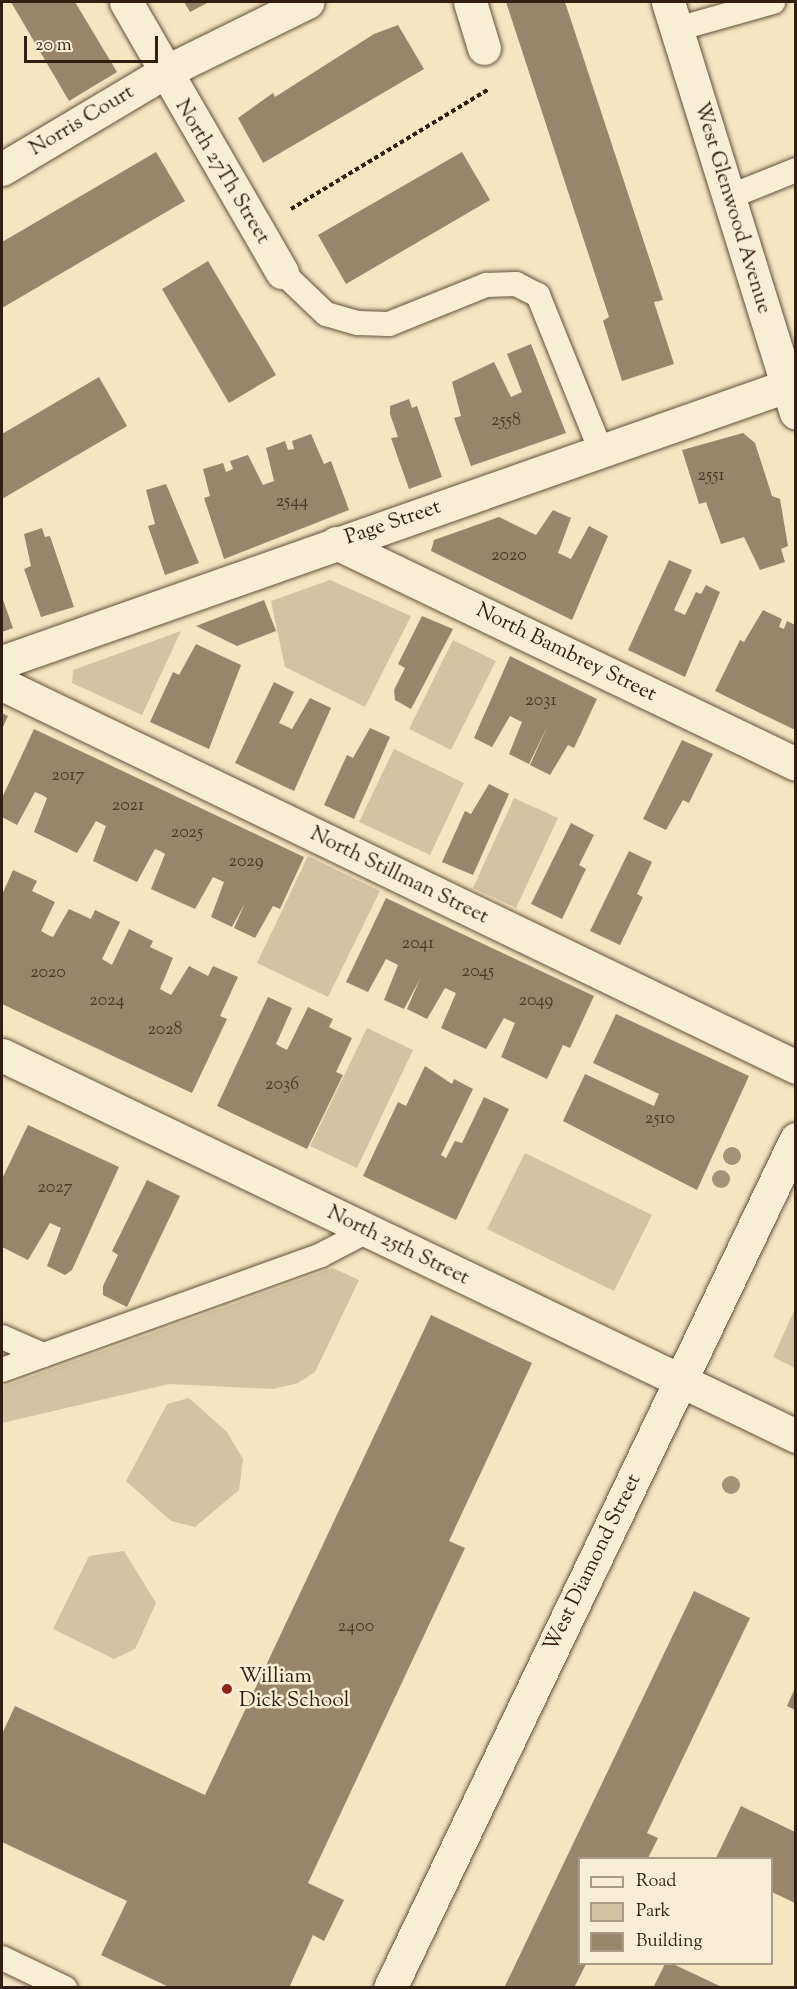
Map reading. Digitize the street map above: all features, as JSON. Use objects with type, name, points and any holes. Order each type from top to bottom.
[{"type":"street","points":[[126,2],[163,73]]},
{"type":"street","name":"Norris Court","points":[[2,169],[163,73],[307,2]]},
{"type":"street","points":[[470,2],[484,48]]},
{"type":"street","name":"West Glenwood Avenue","points":[[672,15],[791,400]]},
{"type":"street","name":"North 27Th Street","points":[[163,73],[282,272]]},
{"type":"street","name":"Page Street","points":[[2,662],[601,451],[791,400]]},
{"type":"street","name":"North Bambrey Street","points":[[336,543],[795,764]]},
{"type":"street","name":"North Stillman Street","points":[[2,684],[795,1067]]},
{"type":"street","name":"North 25th Street","points":[[2,1055],[795,1436]]},
{"type":"street","name":"West Diamond Street","points":[[390,1988],[795,1139]]},
{"type":"lane","points":[[672,15],[773,2]]},
{"type":"lane","points":[[729,197],[795,170]]},
{"type":"lane","points":[[282,272],[326,314],[358,323],[389,324],[486,285],[516,284],[538,296],[601,451]]},
{"type":"lane","points":[[2,1370],[321,1255],[367,1231]]},
{"type":"lane","points":[[2,1337],[44,1355]]},
{"type":"lane","points":[[2,1958],[65,1988]]},
{"type":"path","points":[[257,230],[492,87],[484,48]]},
{"type":"green space","points":[[330,580],[411,616],[365,707],[285,667],[271,601]]},
{"type":"green space","points":[[181,631],[142,715],[72,683],[73,670]]},
{"type":"green space","points":[[453,640],[496,661],[451,750],[409,729]]},
{"type":"green space","points":[[394,749],[464,783],[430,855],[359,822]]},
{"type":"green space","points":[[514,798],[558,818],[516,908],[473,888]]},
{"type":"green space","points":[[308,856],[380,891],[328,997],[257,963]]},
{"type":"green space","points":[[367,1028],[413,1050],[357,1168],[310,1146]]},
{"type":"green space","points":[[525,1153],[652,1215],[614,1291],[487,1229]]},
{"type":"green space","points":[[333,1268],[359,1280],[315,1372],[298,1383],[273,1389],[169,1384],[2,1423],[2,1387]]},
{"type":"green space","points":[[795,1309],[795,1368],[773,1357]]},
{"type":"green space","points":[[189,1398],[227,1432],[243,1459],[239,1490],[195,1527],[171,1521],[126,1481],[167,1404]]},
{"type":"green space","points":[[124,1551],[156,1603],[135,1649],[114,1659],[53,1629],[89,1556]]},
{"type":"building","points":[[11,2],[75,2],[117,72],[69,101]]},
{"type":"building","points":[[184,2],[209,2],[190,12]]},
{"type":"building","points":[[506,2],[565,2],[663,300],[654,302],[674,364],[622,381],[603,321],[609,317]]},
{"type":"building","points":[[398,25],[424,69],[263,163],[238,118],[273,93],[275,97],[374,34]]},
{"type":"building","points":[[156,152],[185,201],[2,308],[2,242]]},
{"type":"building","points":[[462,152],[490,200],[346,284],[318,235]]},
{"type":"building","points":[[208,261],[276,375],[229,403],[162,289]]},
{"type":"building","points":[[531,344],[566,433],[471,466],[454,418],[461,416],[452,382],[494,362],[511,397],[522,392],[507,354]]},
{"type":"building","points":[[99,377],[127,426],[2,499],[2,434]]},
{"type":"building","points":[[409,399],[412,408],[417,406],[442,477],[409,489],[391,438],[398,437],[390,414],[390,406]]},
{"type":"building","points":[[743,433],[755,443],[772,496],[780,499],[788,546],[781,549],[785,562],[760,570],[744,537],[721,544],[706,502],[699,504],[682,450]]},
{"type":"building","points":[[311,434],[324,464],[331,461],[349,510],[224,559],[204,498],[210,496],[203,469],[223,463],[226,472],[233,469],[230,461],[248,455],[263,485],[274,481],[266,448],[285,441],[288,450],[294,449],[292,441]]},
{"type":"building","points":[[166,484],[199,563],[165,575],[148,526],[155,524],[146,490]]},
{"type":"building","points":[[553,510],[571,518],[558,553],[571,559],[589,526],[608,536],[572,620],[431,551],[434,540],[499,517],[536,535]]},
{"type":"building","points":[[42,528],[45,537],[50,536],[74,607],[41,617],[24,569],[31,566],[24,534]]},
{"type":"building","points":[[669,560],[692,570],[674,610],[685,615],[696,592],[701,594],[706,585],[720,592],[685,677],[628,650]]},
{"type":"building","points":[[2,597],[13,628],[2,632]]},
{"type":"building","points":[[264,600],[276,631],[237,646],[196,626]]},
{"type":"building","points":[[763,610],[782,619],[779,627],[784,629],[787,621],[795,625],[795,730],[715,691],[740,640],[744,642]]},
{"type":"building","points":[[422,616],[453,629],[411,709],[395,700],[394,690],[405,668],[398,664]]},
{"type":"building","points":[[196,644],[241,665],[209,749],[150,722],[173,672],[179,675]]},
{"type":"building","points":[[510,656],[597,699],[574,748],[568,745],[550,775],[530,765],[548,725],[529,764],[509,754],[522,722],[510,716],[492,747],[474,738]]},
{"type":"building","points":[[274,682],[294,692],[279,723],[292,729],[310,698],[331,708],[294,791],[235,763]]},
{"type":"building","points":[[2,713],[8,716],[2,729]]},
{"type":"building","points":[[370,728],[390,737],[354,819],[324,805],[347,755],[353,758]]},
{"type":"building","points":[[34,729],[304,857],[280,909],[273,906],[255,938],[234,928],[245,903],[232,927],[211,917],[224,882],[213,877],[195,909],[151,889],[165,854],[160,851],[155,849],[137,882],[93,861],[106,826],[96,821],[77,853],[34,832],[47,798],[42,795],[35,792],[17,825],[2,817],[2,798]]},
{"type":"building","points":[[682,740],[713,754],[689,803],[683,800],[666,830],[643,819]]},
{"type":"building","points":[[489,784],[509,794],[473,875],[442,862],[465,811],[471,814]]},
{"type":"building","points":[[571,823],[594,835],[579,865],[586,869],[562,919],[531,904]]},
{"type":"building","points":[[629,851],[652,862],[637,894],[643,897],[620,945],[590,931]]},
{"type":"building","points":[[13,870],[37,881],[32,891],[55,902],[41,931],[48,935],[53,937],[69,909],[91,919],[95,910],[120,922],[102,959],[112,965],[129,929],[153,941],[150,947],[173,958],[160,989],[171,995],[189,966],[208,976],[213,966],[238,977],[220,1016],[227,1019],[192,1093],[2,1004],[2,895]]},
{"type":"building","points":[[386,898],[594,996],[570,1048],[563,1045],[547,1079],[501,1057],[515,1023],[504,1018],[486,1049],[441,1028],[456,993],[445,988],[427,1019],[407,1009],[420,979],[404,1009],[384,1000],[398,965],[386,959],[368,992],[346,982]]},
{"type":"building","points":[[268,997],[292,1008],[276,1044],[287,1050],[308,1007],[333,1019],[329,1027],[352,1038],[336,1072],[343,1075],[307,1149],[217,1106]]},
{"type":"building","points":[[616,1014],[749,1076],[697,1190],[563,1121],[585,1074],[654,1106],[659,1094],[593,1063]]},
{"type":"building","points":[[425,1066],[452,1084],[454,1079],[473,1089],[441,1155],[446,1158],[455,1141],[462,1143],[484,1097],[509,1109],[456,1220],[363,1176],[398,1102],[406,1106]]},
{"type":"building","points":[[28,1125],[119,1167],[72,1270],[65,1275],[47,1266],[61,1228],[50,1223],[28,1260],[2,1247],[2,1179]]},
{"type":"building","points":[[147,1180],[180,1196],[127,1307],[103,1295],[103,1286],[118,1255],[112,1251]]},
{"type":"building","points":[[431,1315],[532,1363],[449,1541],[465,1548],[308,1883],[344,1900],[324,1941],[313,1935],[289,1988],[171,1988],[101,1955],[127,1901],[2,1842],[2,1734],[15,1706],[205,1795]]},
{"type":"building","points":[[694,1591],[750,1618],[647,1833],[658,1838],[648,1857],[578,1857],[578,1965],[586,1965],[574,1988],[504,1988]]},
{"type":"building","points":[[795,1688],[795,1710],[787,1706]]},
{"type":"building","points":[[741,1806],[795,1832],[795,1903],[773,1892],[773,1857],[716,1857]]},
{"type":"building","points":[[664,1965],[675,1965],[724,1988],[653,1988]]},
{"type":"place","name":"William Dick School","points":[[227,1689]]}]
